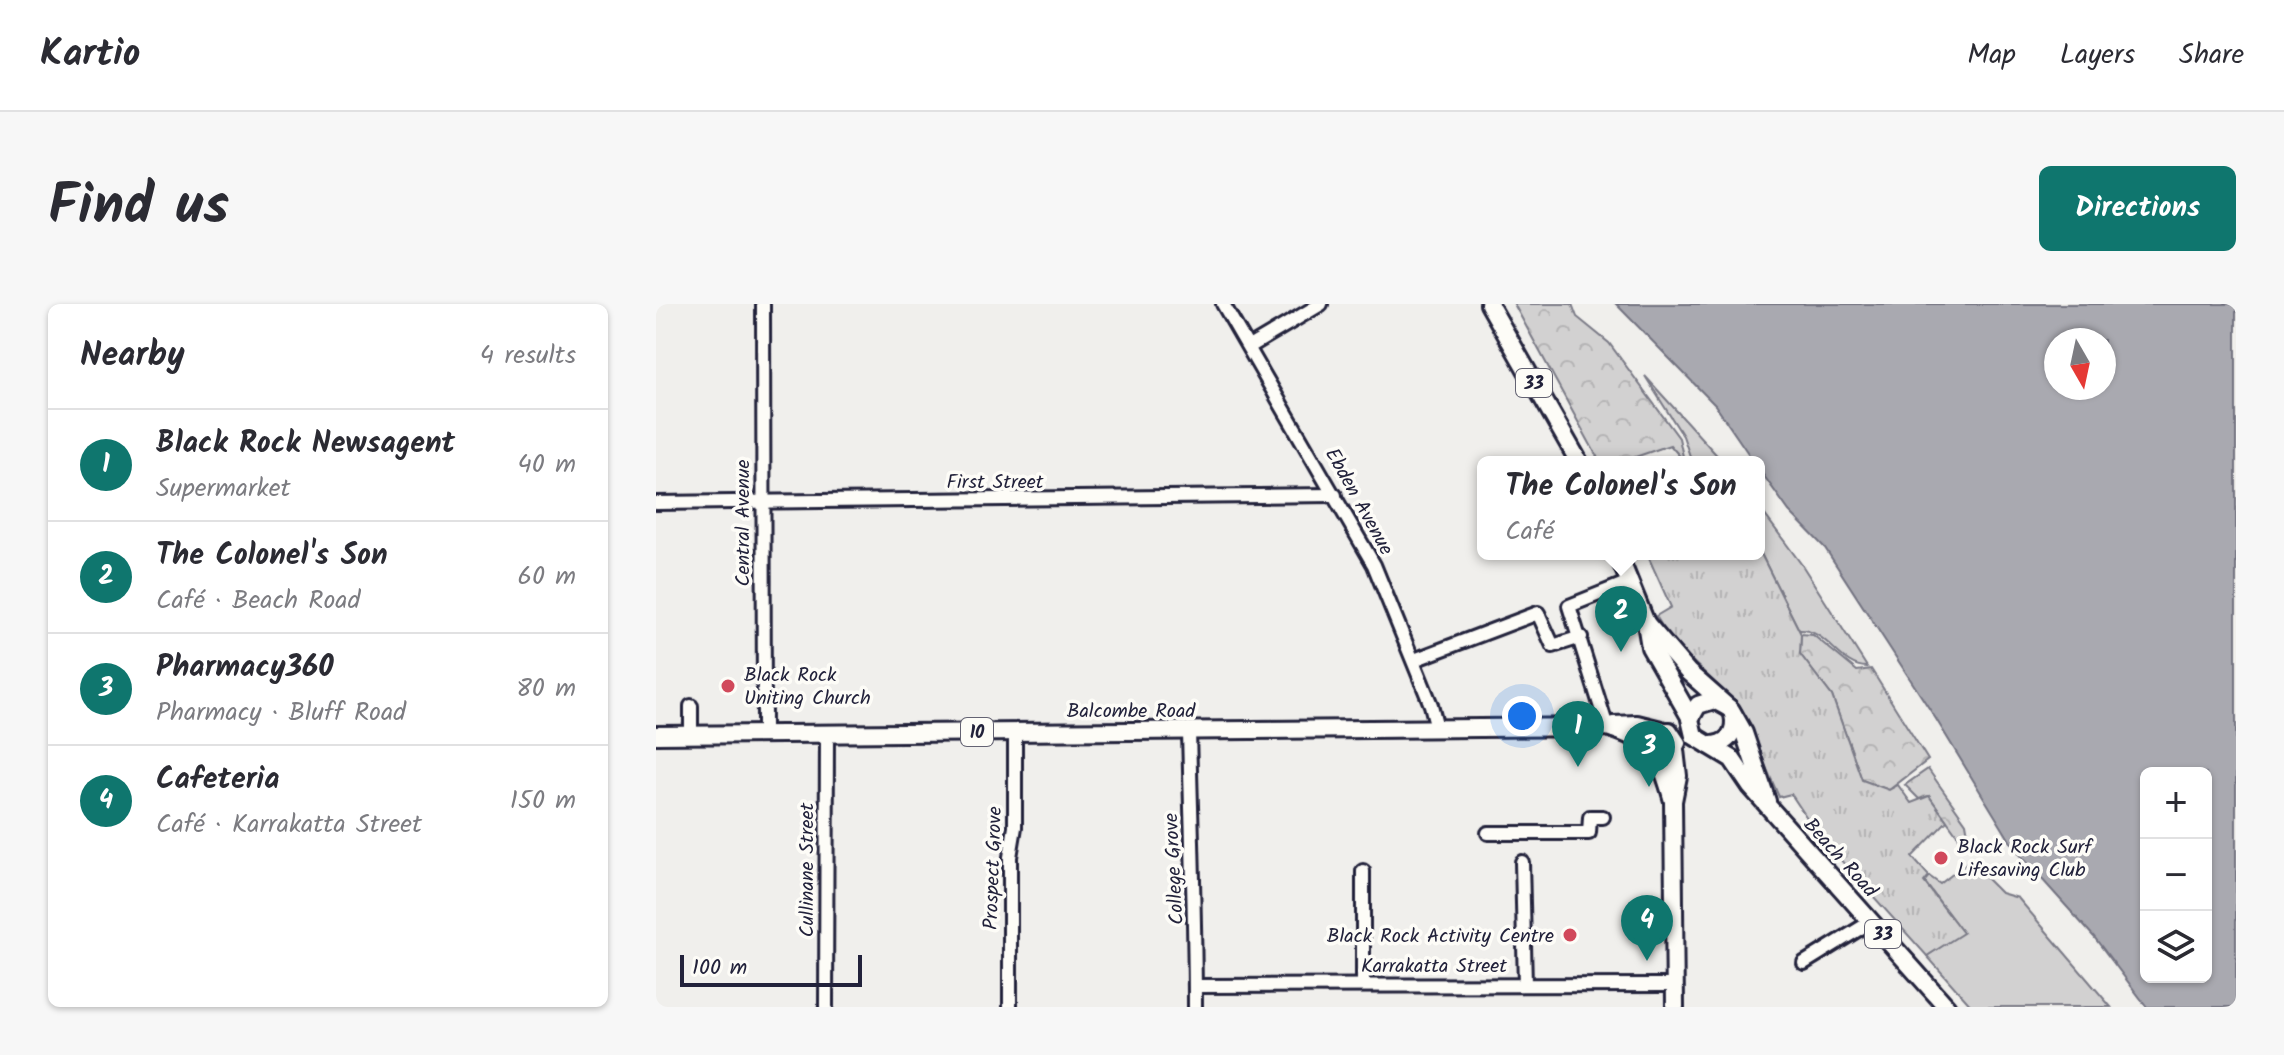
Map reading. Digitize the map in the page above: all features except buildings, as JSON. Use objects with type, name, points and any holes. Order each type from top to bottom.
[{"type":"main road","name":"33","points":[[1489,304],[1576,456]]},
{"type":"main road","name":"Beach Road","points":[[1620,560],[1646,623],[1650,647],[1690,718],[1692,733],[1732,759],[1769,806],[1947,1007]]},
{"type":"main road","name":"Beach Road","points":[[1646,623],[1688,672],[1731,710],[1744,733],[1769,806]]},
{"type":"main road","points":[[1673,801],[1653,750],[1652,736],[1675,718],[1690,718],[1696,707],[1707,701],[1721,702],[1731,710],[1735,724],[1730,737],[1692,754],[1676,749]]},
{"type":"main road","name":"Balcombe Road","points":[[656,735],[1607,727],[1624,723],[1662,730]]},
{"type":"main road","name":"Balcombe Road","points":[[1607,727],[1639,738],[1653,750]]},
{"type":"main road","points":[[1662,730],[1675,737],[1678,770],[1673,801],[1672,999]]},
{"type":"main road","points":[[1653,750],[1666,756],[1676,749]]},
{"type":"street","name":"Ebden Avenue","points":[[1223,304],[1374,565],[1414,660],[1437,728]]},
{"type":"street","points":[[1249,347],[1321,304]]},
{"type":"street","name":"Central Avenue","points":[[761,307],[764,733]]},
{"type":"street","name":"First Street","points":[[656,503],[1335,495]]},
{"type":"street","points":[[1607,727],[1569,606],[1629,582]]},
{"type":"street","points":[[1414,660],[1538,613],[1553,646],[1581,637]]},
{"type":"street","points":[[691,706],[691,734]]},
{"type":"street","name":"College Grove","points":[[1189,730],[1195,1007]]},
{"type":"street","name":"Prospect Grove","points":[[1010,1007],[1010,857],[1015,827],[1015,731]]},
{"type":"street","name":"Cullinane Street","points":[[826,1007],[827,733]]},
{"type":"street","points":[[1488,833],[1589,833],[1590,817],[1603,817]]},
{"type":"street","points":[[1522,862],[1525,985]]},
{"type":"street","points":[[1363,871],[1363,985]]},
{"type":"street","points":[[1804,963],[1872,921]]},
{"type":"street","name":"Karrakatta Street","points":[[1195,986],[1525,985],[1672,999]]},
{"type":"green space","points":[[1514,304],[1572,304],[1577,317],[1609,343],[1679,438],[1683,456],[1670,445],[1638,456],[1597,456]]},
{"type":"green space","points":[[1645,376],[1718,456],[1690,456],[1683,436]]},
{"type":"green space","points":[[1765,515],[1802,565],[1867,667],[1849,661],[1818,635],[1799,630],[1764,560]]},
{"type":"green space","points":[[1650,560],[1764,560],[1801,634],[1800,654],[1832,696],[1862,780],[1889,790],[1898,785],[1911,803],[1929,796],[1947,821],[1912,857],[1929,876],[1924,882],[1963,933],[1927,956],[1819,836],[1791,794],[1779,797],[1739,705],[1671,641],[1656,616],[1671,607]]},
{"type":"green space","points":[[1801,634],[1813,635],[1857,671],[1871,669],[1928,760],[1889,790],[1862,780],[1832,696],[1800,654]]},
{"type":"green space","points":[[1928,769],[1966,823],[1969,840],[1963,843],[1929,796],[1919,799],[1905,785]]},
{"type":"green space","points":[[1969,861],[2001,893],[2018,898],[2111,1007],[1972,1007],[1927,956],[1962,932],[1924,881],[1929,876],[1940,884]]},
{"type":"shaded area","points":[[1616,304],[2236,304],[2236,1007],[2147,1007],[2094,937],[2015,849],[1936,719],[1825,548],[1789,511],[1765,477],[1765,456],[1750,456],[1715,405]]},
{"type":"place","name":"The Colonel's Son","points":[[1621,652]]},
{"type":"place","name":"Black Rock Uniting Church","points":[[728,686]]},
{"type":"place","name":"Black Rock Newsagent","points":[[1578,767]]},
{"type":"place","name":"Pharmacy360","points":[[1649,787]]},
{"type":"place","name":"Black Rock Surf Lifesaving Club","points":[[1941,858]]},
{"type":"place","name":"Black Rock Activity Centre","points":[[1570,935]]},
{"type":"place","name":"Cafeteria","points":[[1647,961]]}]
